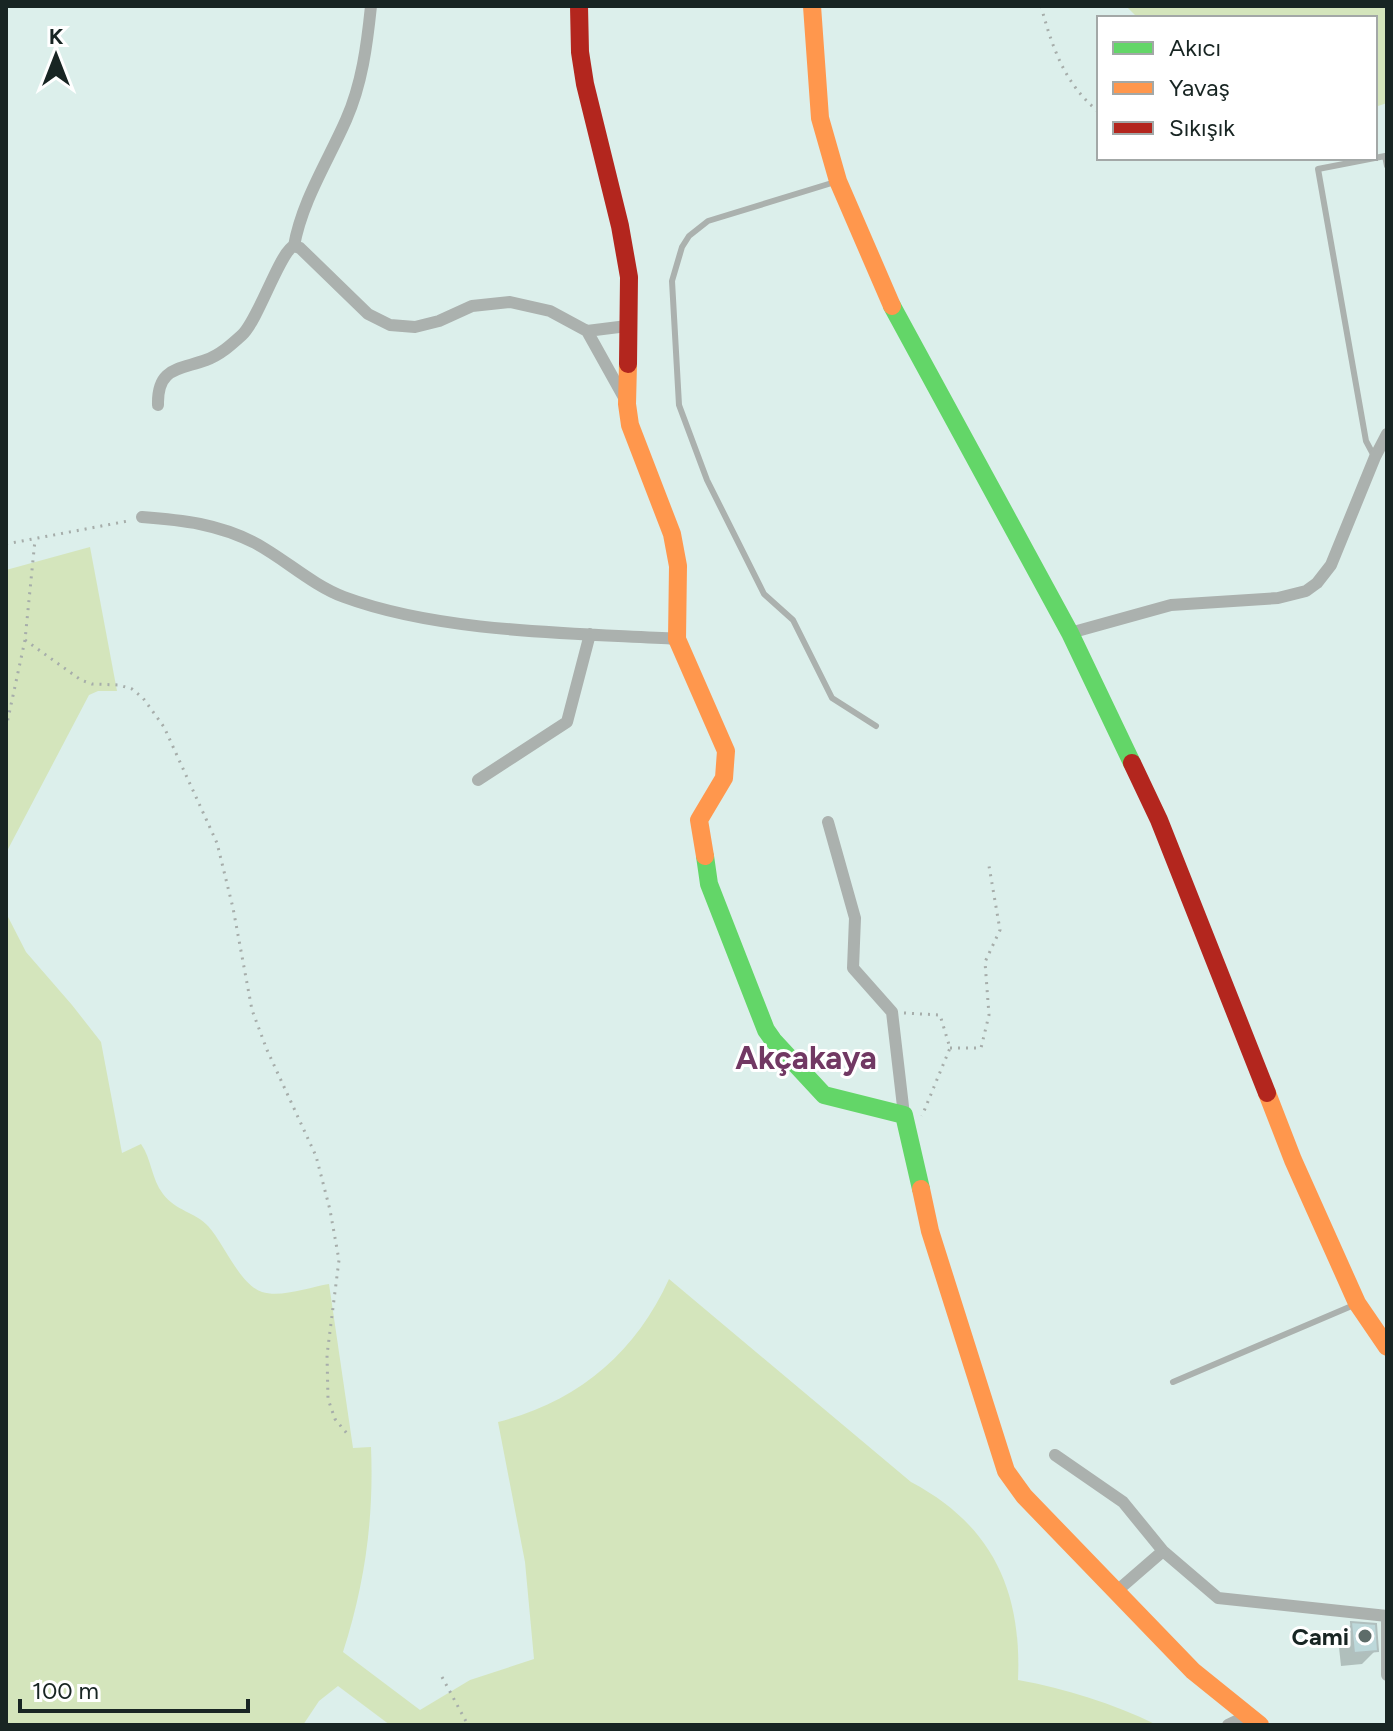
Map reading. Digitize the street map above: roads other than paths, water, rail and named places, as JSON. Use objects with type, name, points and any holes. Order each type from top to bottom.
[{"type":"street","points":[[158,405],[161,385],[173,370],[206,360],[228,348],[247,331],[285,251],[294,246],[305,209],[356,95],[365,59],[371,6]]},
{"type":"street","points":[[579,6],[580,52],[585,84],[627,265],[627,404],[634,441],[676,550],[677,639],[726,751],[724,778],[699,820],[709,884],[766,1030],[824,1095],[913,1116]]},
{"type":"street","points":[[812,6],[820,118],[838,181],[897,318],[1070,633],[1159,820],[1293,1160],[1357,1303],[1387,1347]]},
{"type":"street","points":[[294,246],[300,248],[368,314],[390,325],[415,327],[439,321],[472,306],[510,302],[550,311],[587,331],[627,404]]},
{"type":"street","points":[[587,331],[627,326]]},
{"type":"street","points":[[1070,633],[1171,605],[1278,598],[1306,591],[1331,565],[1387,434]]},
{"type":"street","points":[[142,517],[200,522],[240,537],[341,596],[393,612],[470,624],[677,639]]},
{"type":"street","points":[[478,780],[567,722],[590,634]]},
{"type":"street","points":[[828,822],[855,918],[853,968],[892,1012],[913,1116],[930,1231],[1000,1459],[1024,1496],[1193,1671],[1254,1720]]},
{"type":"street","points":[[1055,1455],[1123,1502],[1163,1551],[1218,1598],[1387,1617],[1387,1675]]},
{"type":"street","points":[[1118,1590],[1163,1551]]},
{"type":"street","points":[[1228,1725],[1254,1720]]},
{"type":"lane","points":[[1364,160],[1318,169],[1366,441],[1375,457]]},
{"type":"lane","points":[[838,181],[708,221],[689,236],[682,247],[672,281],[679,405],[707,480],[764,594],[793,620],[832,698],[876,726]]},
{"type":"lane","points":[[1173,1382],[1357,1303]]},
{"type":"place","name":"Cami","points":[[1365,1636]]},
{"type":"district","name":"Akçakaya","points":[[806,1058]]}]
